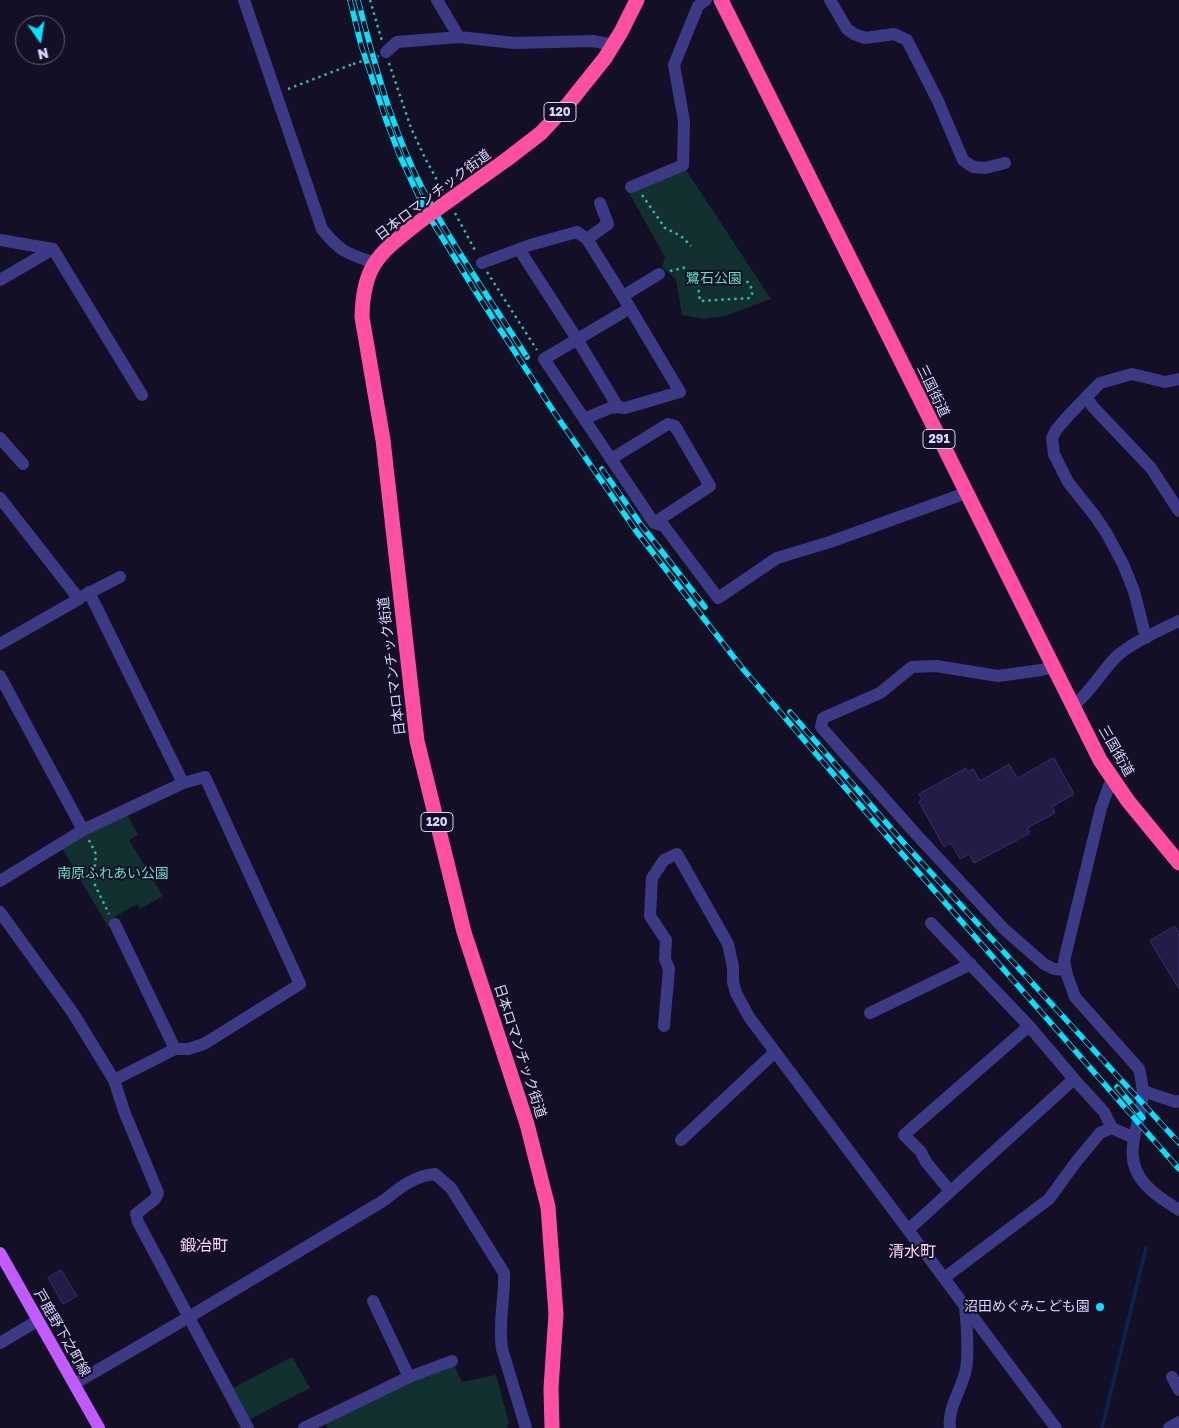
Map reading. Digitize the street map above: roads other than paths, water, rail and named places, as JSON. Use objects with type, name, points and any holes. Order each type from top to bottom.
[{"type":"highway","name":"日本ロマンチック街道","points":[[552,1428],[551,1388],[556,1314],[548,1207],[527,1124],[464,932],[418,741],[382,440],[362,317],[362,299],[366,281],[375,263],[391,244],[541,133],[569,103],[605,58],[637,0]]},
{"type":"highway","name":"三国街道","points":[[721,0],[1100,760],[1128,801],[1179,863]]},
{"type":"main road","name":"戸鹿野下之町線","points":[[0,1253],[98,1428]]},
{"type":"street","points":[[244,0],[322,229],[333,244],[347,253],[375,263]]},
{"type":"street","points":[[437,0],[459,37]]},
{"type":"street","points":[[634,186],[683,165],[684,121],[674,65],[698,6],[706,0]]},
{"type":"street","points":[[830,0],[847,29],[854,34],[865,38],[894,34],[907,40],[938,101],[963,160],[973,166],[985,168],[1006,163]]},
{"type":"street","points":[[382,54],[397,42],[459,37],[514,43],[593,41],[613,45]]},
{"type":"street","points":[[587,239],[608,224],[600,203]]},
{"type":"street","points":[[482,263],[519,249],[577,232],[587,239],[680,392],[625,408],[610,408],[584,419]]},
{"type":"street","points":[[0,240],[53,249],[142,395]]},
{"type":"street","points":[[0,280],[53,249]]},
{"type":"street","points":[[519,249],[618,407]]},
{"type":"street","points":[[623,296],[659,274]]},
{"type":"street","points":[[630,308],[544,359],[654,523],[664,526],[718,598],[777,558],[830,542],[966,493]]},
{"type":"street","points":[[1146,638],[1134,591],[1123,564],[1095,516],[1068,482],[1052,448],[1052,438],[1056,430],[1100,383],[1132,374],[1165,382],[1179,379]]},
{"type":"street","points":[[1086,397],[1093,407],[1151,468],[1179,510]]},
{"type":"street","points":[[611,459],[668,424],[675,426],[710,486],[654,523]]},
{"type":"street","points":[[0,438],[23,464]]},
{"type":"street","points":[[0,498],[84,595],[183,783]]},
{"type":"street","points":[[0,644],[84,595],[120,577]]},
{"type":"street","points":[[1073,706],[1085,696],[1119,654],[1179,621]]},
{"type":"street","points":[[1053,667],[998,676],[936,666],[912,667],[880,693],[823,718],[821,727],[914,832],[1004,928],[1044,964],[1054,969],[1066,970]]},
{"type":"street","points":[[0,676],[83,830]]},
{"type":"street","points":[[0,881],[83,830],[183,783],[206,777],[300,984],[204,1044],[188,1049],[175,1049],[114,1080]]},
{"type":"street","points":[[1112,778],[1101,808],[1064,961],[1075,997],[1139,1069],[1143,1084],[1142,1104],[1132,1150],[1137,1172],[1143,1183],[1179,1210]]},
{"type":"street","points":[[664,1026],[669,969],[665,959],[666,940],[650,916],[652,878],[664,860],[677,854],[728,944],[736,993],[749,1018],[1056,1428]]},
{"type":"street","points":[[0,912],[73,1013],[114,1080],[124,1111],[158,1192],[155,1199],[136,1214],[138,1222],[248,1428]]},
{"type":"street","points":[[931,922],[1029,1026],[1104,1112],[1112,1128],[1134,1138]]},
{"type":"street","points":[[114,924],[175,1049]]},
{"type":"street","points":[[870,1013],[971,964]]},
{"type":"street","points":[[950,1191],[926,1162],[921,1152],[904,1135],[1029,1026]]},
{"type":"street","points":[[681,1140],[775,1052]]},
{"type":"street","points":[[908,1230],[1074,1079]]},
{"type":"street","points":[[1143,1091],[1176,1102],[1179,1101]]},
{"type":"street","points":[[944,1278],[1049,1199],[1100,1133],[1112,1128]]},
{"type":"street","points":[[74,1384],[383,1201],[406,1184],[422,1175],[435,1174],[451,1188],[504,1273],[505,1285],[500,1336],[502,1349],[526,1428]]},
{"type":"street","points":[[373,1301],[409,1377]]},
{"type":"street","points":[[937,1428],[949,1423],[962,1384],[966,1366],[965,1307]]},
{"type":"street","points":[[0,1342],[37,1320]]},
{"type":"street","points":[[304,1428],[409,1377],[452,1360]]},
{"type":"street","points":[[1172,1377],[1179,1390]]},
{"type":"street","points":[[1169,1428],[1179,1422]]},
{"type":"waterway","points":[[1102,1428],[1146,1248]]},
{"type":"railway","points":[[350,0],[361,45],[386,120],[399,154],[425,210],[554,412],[636,531],[743,669],[897,848],[1179,1169]]},
{"type":"railway","points":[[358,0],[388,106],[419,182],[455,245],[527,357]]},
{"type":"railway","points":[[602,469],[642,526],[705,607]]},
{"type":"railway","points":[[790,712],[903,842],[1179,1143]]},
{"type":"railway","points":[[1117,1087],[1143,1118]]},
{"type":"place","name":"沼田めぐみこども園","points":[[1100,1307]]},
{"type":"district","name":"鍛冶町","points":[[204,1246]]},
{"type":"district","name":"清水町","points":[[912,1252]]},
{"type":"park label","name":"鷺石公園","points":[[714,279]]},
{"type":"park label","name":"南原ふれあい公園","points":[[113,874]]}]
